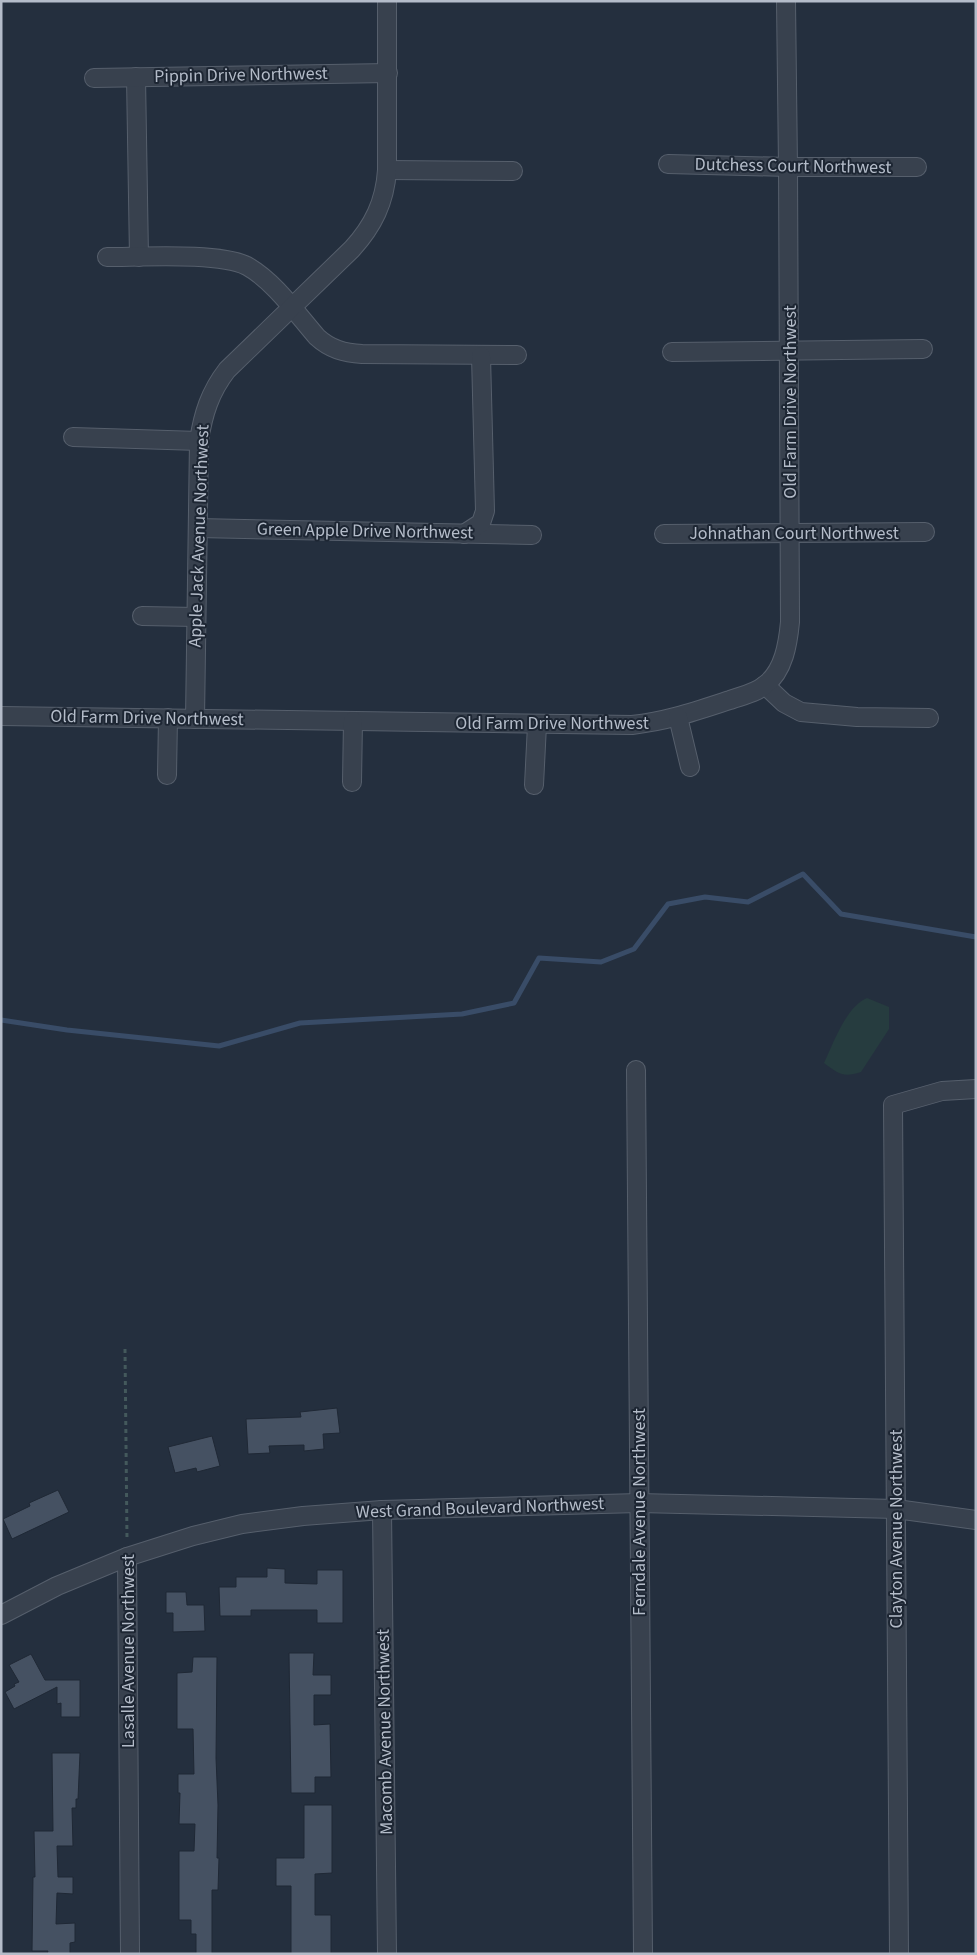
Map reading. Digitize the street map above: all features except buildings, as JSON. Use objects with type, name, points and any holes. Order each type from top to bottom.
[{"type":"street","name":"Apple Jack Avenue Northwest","points":[[195,719],[199,441],[206,406],[219,380],[235,362],[365,234],[381,204],[387,170],[387,1]]},
{"type":"street","name":"Old Farm Drive Northwest","points":[[1,716],[632,726],[678,717],[753,692],[765,685],[773,677],[786,652],[790,622],[786,1]]},
{"type":"street","name":"Pippin Drive Northwest","points":[[94,78],[388,73]]},
{"type":"street","points":[[136,77],[138,257]]},
{"type":"street","name":"Dutchess Court Northwest","points":[[668,164],[788,167],[917,167]]},
{"type":"street","points":[[387,170],[513,172]]},
{"type":"street","points":[[107,257],[208,258],[240,263],[265,279],[324,343],[340,351],[362,354],[517,355]]},
{"type":"street","points":[[672,352],[923,348]]},
{"type":"street","points":[[464,534],[481,523],[485,511],[481,356]]},
{"type":"street","points":[[73,437],[199,441]]},
{"type":"street","name":"Green Apple Drive Northwest","points":[[198,528],[532,535]]},
{"type":"street","name":"Johnathan Court Northwest","points":[[664,534],[925,532]]},
{"type":"street","points":[[142,616],[196,617]]},
{"type":"street","points":[[765,685],[784,702],[801,712],[857,717],[929,718]]},
{"type":"street","points":[[678,717],[690,767]]},
{"type":"street","points":[[167,775],[168,718]]},
{"type":"street","points":[[352,782],[354,722]]},
{"type":"street","points":[[534,785],[537,725]]},
{"type":"street","name":"Ferndale Avenue Northwest","points":[[636,1070],[643,1954]]},
{"type":"street","name":"Clayton Avenue Northwest","points":[[899,1954],[892,1105],[942,1091],[976,1089]]},
{"type":"street","name":"West Grand Boulevard Northwest","points":[[1,1615],[57,1586],[127,1557],[192,1536],[242,1524],[303,1516],[382,1510],[639,1503],[896,1509],[976,1520]]},
{"type":"street","name":"Macomb Avenue Northwest","points":[[382,1510],[387,1954]]},
{"type":"street","name":"Lasalle Avenue Northwest","points":[[127,1557],[130,1954]]},
{"type":"path","name":"Lasalle Avenue Northwest","points":[[125,1349],[127,1557]]},
{"type":"green space","points":[[867,998],[889,1007],[889,1029],[861,1072],[850,1075],[841,1074],[824,1063],[847,1017],[853,1009]]},
{"type":"waterway","points":[[1,1020],[67,1030],[219,1046],[300,1023],[462,1014],[514,1003],[539,958],[601,962],[634,949],[668,904],[705,897],[748,902],[803,874],[841,914],[976,937]]}]
